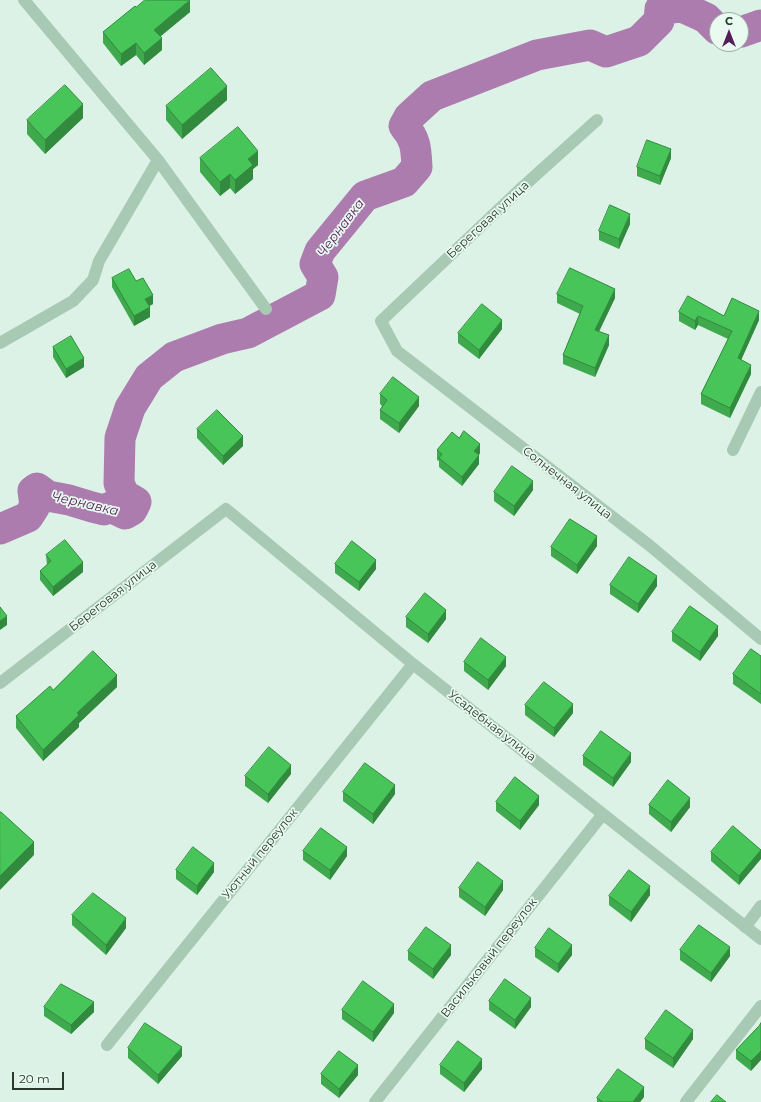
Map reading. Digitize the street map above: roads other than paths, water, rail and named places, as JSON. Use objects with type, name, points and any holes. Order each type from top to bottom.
[{"type":"street","points":[[24,0],[158,160],[266,309]]},
{"type":"street","name":"Береговая улица","points":[[381,321],[517,192],[597,120]]},
{"type":"street","points":[[0,342],[73,301],[93,280],[99,261],[158,160]]},
{"type":"street","name":"Солнечная улица","points":[[381,321],[397,351],[648,545],[761,639]]},
{"type":"street","points":[[733,450],[761,392]]},
{"type":"street","name":"Береговая улица","points":[[0,683],[226,509]]},
{"type":"street","name":"Усадебная улица","points":[[226,509],[413,664],[761,939]]},
{"type":"street","name":"Уютный переулок","points":[[107,1044],[413,664]]},
{"type":"street","name":"Васильковый переулок","points":[[375,1102],[603,814]]},
{"type":"street","points":[[746,926],[761,906]]},
{"type":"street","points":[[686,1102],[761,1006]]},
{"type":"waterway","name":"Чернавка","points":[[0,529],[28,517],[35,506],[33,491],[37,488],[48,496],[69,500],[104,510],[110,507],[125,514],[132,510],[136,502],[124,495],[119,483],[120,438],[130,408],[149,377],[174,357],[222,339],[248,333],[320,295],[323,277],[315,264],[320,251],[365,196],[404,182],[417,167],[415,145],[411,135],[404,126],[409,117],[432,96],[537,55],[590,45],[606,52],[639,41],[659,21],[660,9],[682,7],[706,18],[709,21]]},
{"type":"waterway","name":"Чернавка","points":[[749,29],[761,25]]}]
